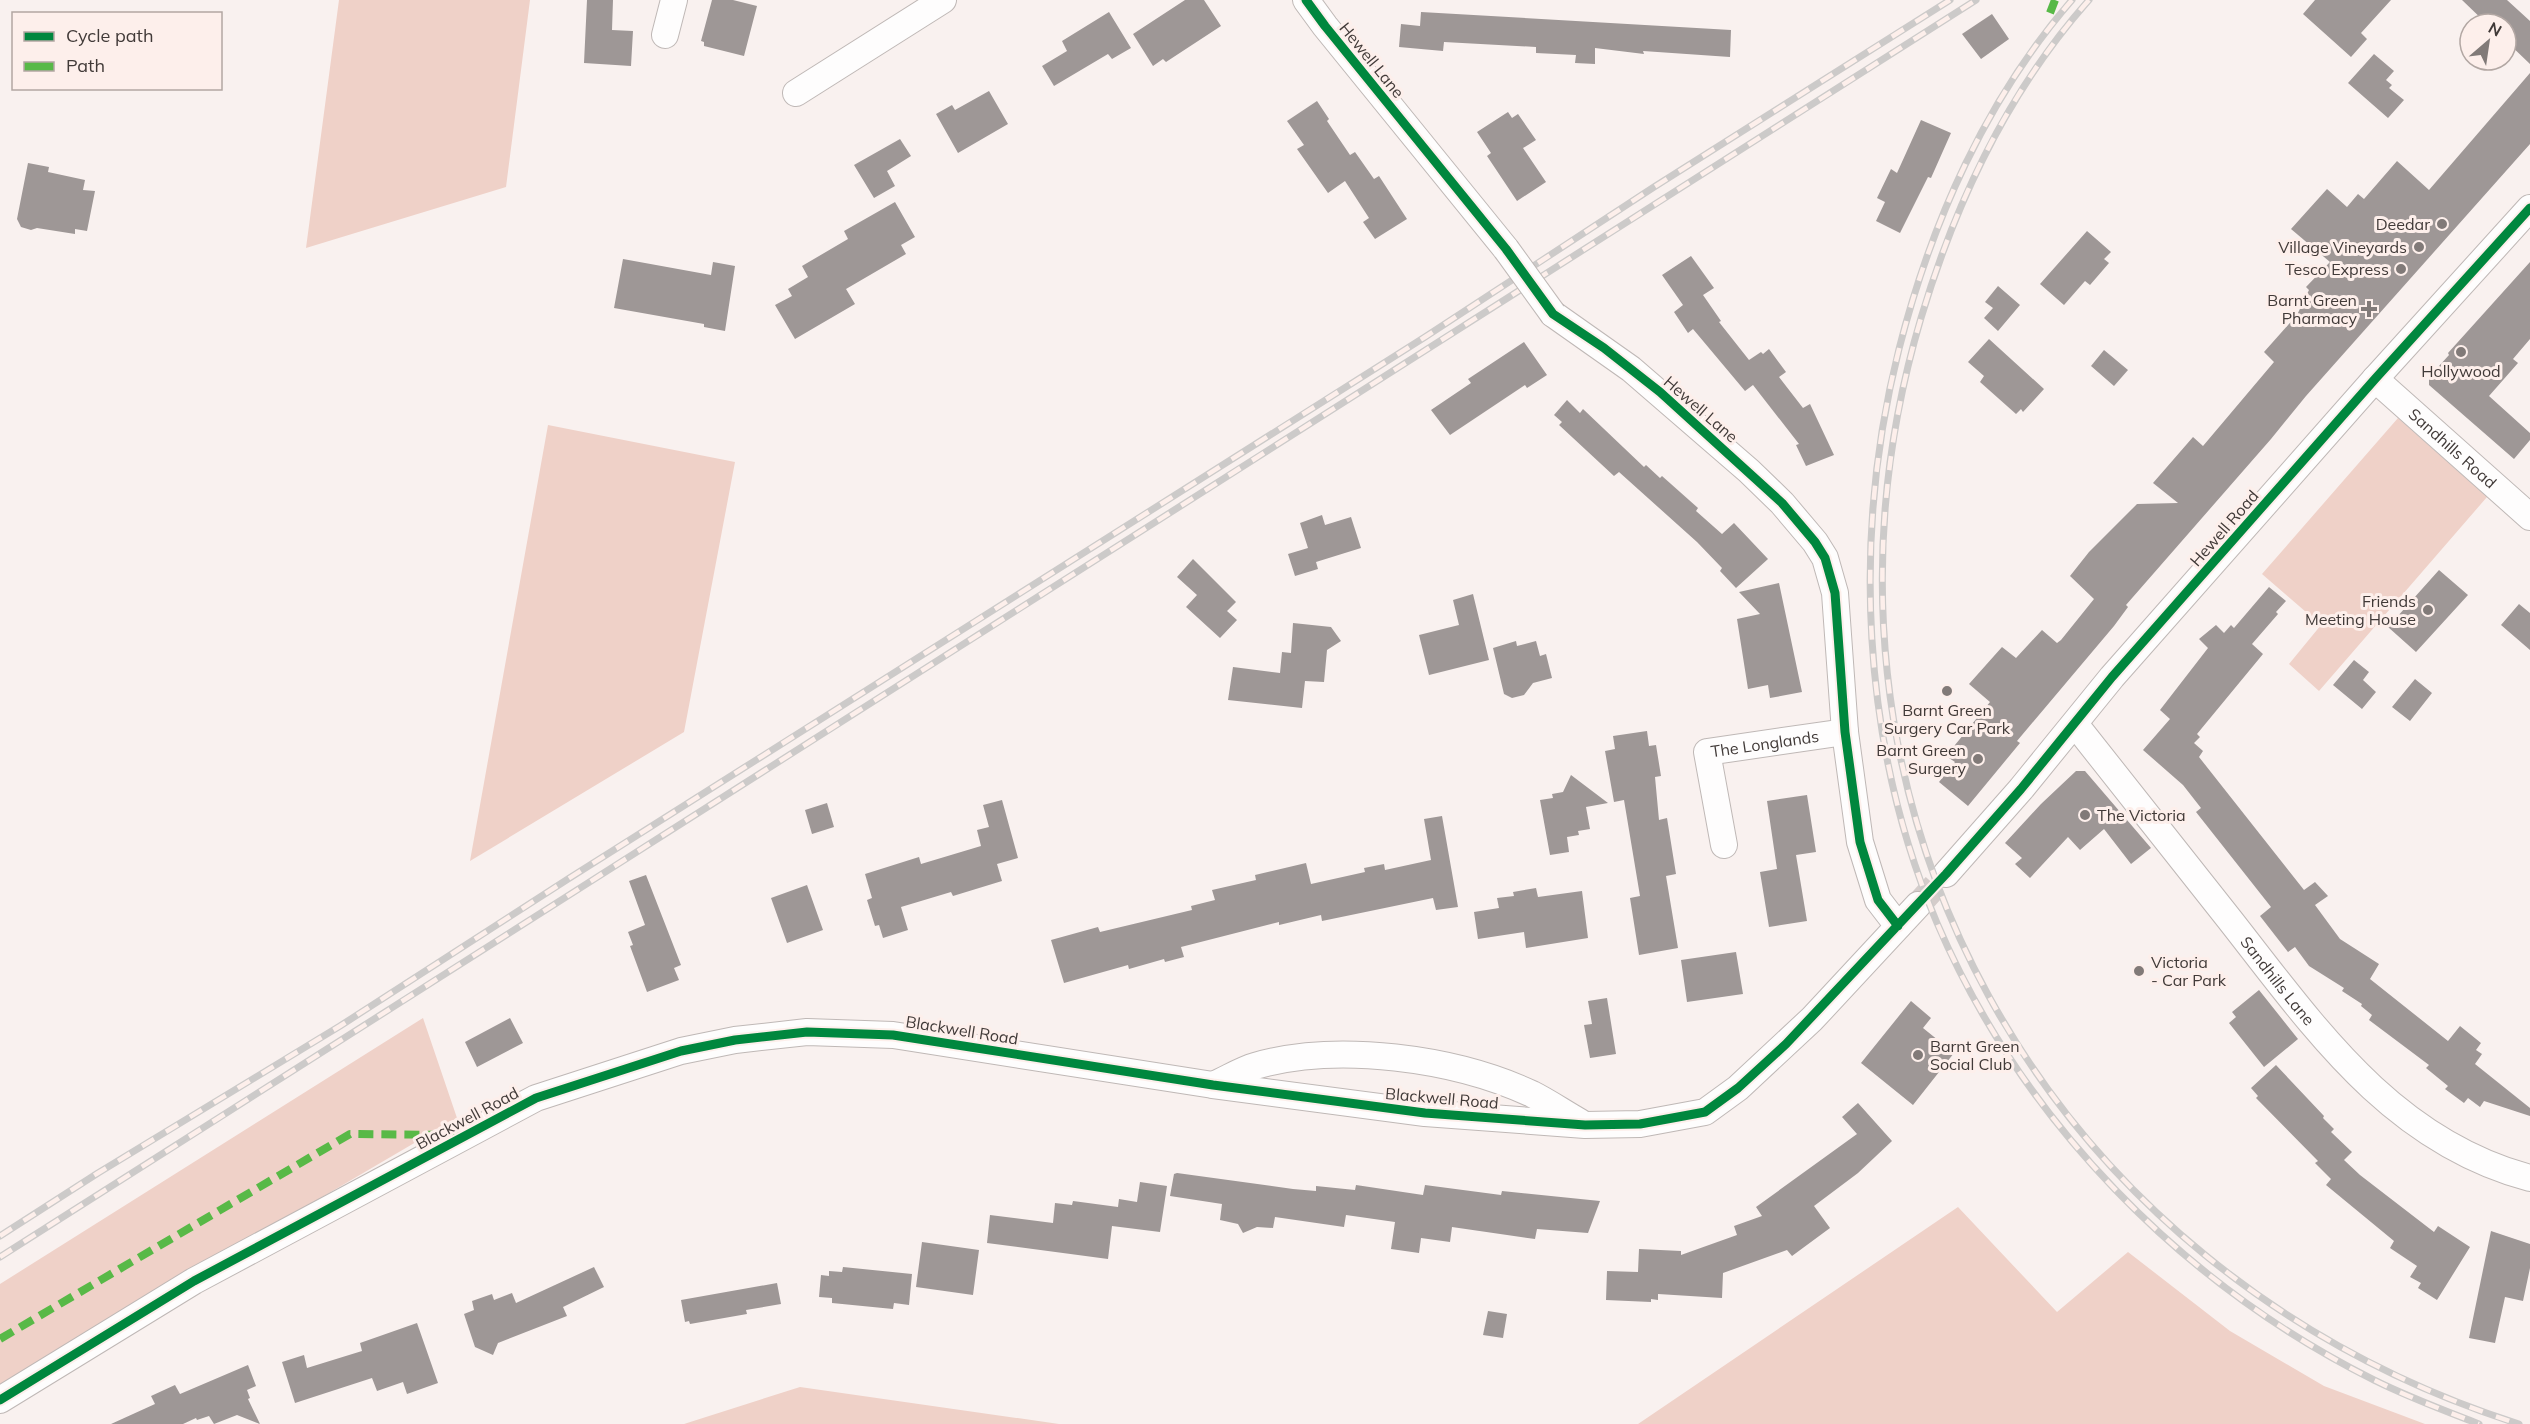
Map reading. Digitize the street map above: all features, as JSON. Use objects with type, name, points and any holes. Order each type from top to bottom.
[{"type":"street","points":[[665,35],[674,0]]},
{"type":"street","points":[[796,93],[943,0]]},
{"type":"street","name":"Hewell Lane","points":[[1306,0],[1506,249],[1553,314],[1604,348],[1660,392],[1782,503],[1815,542],[1825,558],[1835,593],[1845,732],[1860,842],[1878,900],[1898,926]]},
{"type":"street","name":"Hewell Road","points":[[1946,874],[2075,724],[2112,677],[2375,379],[2530,208]]},
{"type":"street","name":"Sandhills Road","points":[[2375,379],[2530,517]]},
{"type":"street","name":"Sandhills Lane","points":[[2075,724],[2320,1035],[2375,1092],[2445,1144],[2496,1169],[2530,1178]]},
{"type":"street","name":"The Longlands","points":[[1724,845],[1707,752],[1845,732]]},
{"type":"street","name":"Blackwell Road","points":[[0,1400],[194,1281],[536,1098],[681,1051],[735,1040],[807,1032],[893,1035],[1214,1085],[1425,1113],[1585,1125],[1640,1124],[1705,1112],[1738,1088],[1786,1044],[1917,905]]},
{"type":"street","points":[[1214,1085],[1253,1066],[1308,1054],[1355,1054],[1419,1061],[1477,1075],[1532,1094],[1585,1125]]},
{"type":"shaded area","points":[[339,0],[530,0],[506,187],[306,248]]},
{"type":"shaded area","points":[[2398,418],[2487,497],[2319,691],[2289,664],[2321,625],[2262,574]]},
{"type":"shaded area","points":[[548,425],[735,462],[684,732],[470,861]]},
{"type":"shaded area","points":[[423,1018],[457,1118],[0,1386],[0,1284]]},
{"type":"shaded area","points":[[1958,1207],[2057,1312],[2128,1252],[2230,1331],[2324,1386],[2425,1424],[1638,1424]]},
{"type":"shaded area","points":[[800,1387],[1059,1424],[684,1424]]},
{"type":"building","points":[[587,0],[613,0],[612,30],[633,31],[631,66],[584,63]]},
{"type":"building","points":[[712,0],[733,0],[757,6],[744,56],[704,46],[704,42],[701,41]]},
{"type":"building","points":[[1185,0],[1204,0],[1221,26],[1166,62],[1163,59],[1153,66],[1133,34]]},
{"type":"building","points":[[2315,0],[2391,0],[2361,33],[2367,39],[2351,57],[2303,14]]},
{"type":"building","points":[[2462,0],[2507,0],[2530,21],[2530,64],[2518,52],[2518,12],[2474,12]]},
{"type":"building","points":[[1109,12],[1131,48],[1112,59],[1108,54],[1054,86],[1042,66],[1067,51],[1062,41]]},
{"type":"building","points":[[1421,12],[1731,30],[1730,57],[1643,51],[1644,54],[1595,48],[1595,64],[1575,63],[1576,55],[1536,53],[1536,47],[1444,42],[1443,51],[1399,47],[1401,24],[1420,26]]},
{"type":"building","points":[[1992,14],[2009,39],[1981,59],[1962,34]]},
{"type":"building","points":[[2374,54],[2394,71],[2386,80],[2392,85],[2389,88],[2404,100],[2388,118],[2348,83]]},
{"type":"building","points":[[2530,73],[2530,144],[2306,396],[2126,605],[2128,607],[2114,626],[2017,741],[2020,743],[1968,806],[1939,782],[1955,762],[1946,756],[1990,702],[1969,684],[2002,647],[2016,658],[2042,630],[2057,643],[2061,640],[2094,599],[2070,576],[2089,552],[2137,504],[2178,503],[2153,483],[2193,437],[2203,446],[2274,362],[2264,352],[2297,315],[2309,290],[2306,287],[2330,262],[2291,229],[2327,189],[2347,207],[2358,194],[2364,199],[2397,161],[2429,190]]},
{"type":"building","points":[[989,91],[1008,124],[958,153],[936,114],[952,105],[955,110]]},
{"type":"building","points":[[1317,101],[1329,119],[1327,121],[1350,155],[1355,152],[1374,179],[1379,176],[1407,219],[1375,239],[1363,222],[1369,218],[1345,181],[1328,193],[1297,149],[1304,145],[1287,121]]},
{"type":"building","points":[[1508,112],[1512,118],[1518,114],[1536,140],[1523,148],[1546,182],[1517,201],[1487,156],[1491,153],[1477,132]]},
{"type":"building","points":[[1921,120],[1951,133],[1931,178],[1928,177],[1900,233],[1876,221],[1885,202],[1877,198],[1891,169],[1897,173]]},
{"type":"building","points":[[900,139],[911,156],[887,171],[895,186],[874,198],[854,165]]},
{"type":"building","points":[[28,163],[49,167],[48,172],[85,180],[83,190],[95,191],[87,231],[75,229],[75,234],[21,227],[17,219]]},
{"type":"building","points":[[895,202],[915,237],[901,245],[906,254],[846,289],[855,304],[795,339],[775,305],[792,296],[788,289],[808,277],[802,266],[848,239],[844,231]]},
{"type":"building","points":[[2087,231],[2111,252],[2104,259],[2109,263],[2090,285],[2085,281],[2064,305],[2040,284]]},
{"type":"building","points":[[1691,256],[1714,288],[1703,295],[1721,321],[1719,322],[1749,360],[1769,349],[1786,372],[1779,377],[1803,408],[1810,404],[1834,455],[1806,466],[1796,445],[1799,444],[1753,385],[1745,391],[1693,329],[1688,333],[1674,312],[1683,305],[1662,275]]},
{"type":"building","points":[[623,259],[711,275],[713,262],[735,266],[725,331],[704,327],[704,324],[614,308]]},
{"type":"building","points":[[2530,262],[2530,339],[2513,359],[2518,363],[2489,396],[2530,433],[2530,440],[2514,459],[2429,385],[2429,377]]},
{"type":"building","points":[[1998,286],[2020,305],[1998,331],[1984,318],[1993,308],[1985,302]]},
{"type":"building","points":[[1989,339],[2044,389],[2023,412],[2021,409],[2016,414],[1980,382],[1984,376],[1968,362]]},
{"type":"building","points":[[1524,342],[1547,375],[1527,388],[1525,385],[1450,435],[1431,410],[1471,383],[1468,379]]},
{"type":"building","points":[[2104,350],[2128,370],[2114,386],[2091,366]]},
{"type":"building","points":[[1567,400],[1580,413],[1583,409],[1644,467],[1646,465],[1660,478],[1662,476],[1698,508],[1696,511],[1722,534],[1734,523],[1768,559],[1736,588],[1720,571],[1722,568],[1697,542],[1619,472],[1614,476],[1559,425],[1562,422],[1554,415]]},
{"type":"building","points":[[1322,515],[1325,525],[1351,517],[1361,548],[1316,562],[1318,569],[1295,576],[1288,554],[1308,548],[1300,523]]},
{"type":"building","points":[[1193,559],[1236,602],[1227,611],[1237,620],[1220,638],[1186,607],[1197,595],[1177,577]]},
{"type":"building","name":"Friends Meeting House","points":[[2439,570],[2468,595],[2416,652],[2388,627]]},
{"type":"building","points":[[1779,583],[1802,692],[1770,698],[1768,685],[1748,689],[1737,619],[1760,614],[1739,592]]},
{"type":"building","points":[[2269,587],[2286,601],[2252,644],[2263,654],[2197,734],[2200,737],[2194,743],[2203,751],[2199,757],[2304,890],[2315,882],[2328,896],[2315,905],[2340,939],[2379,964],[2370,979],[2448,1041],[2460,1026],[2481,1043],[2476,1050],[2482,1054],[2475,1064],[2530,1108],[2530,1116],[2484,1101],[2480,1107],[2468,1098],[2464,1103],[2445,1089],[2448,1086],[2426,1068],[2429,1065],[2369,1020],[2372,1015],[2361,1006],[2362,1004],[2342,991],[2344,988],[2309,966],[2295,947],[2288,952],[2260,916],[2271,907],[2196,812],[2201,808],[2183,785],[2143,750],[2170,719],[2160,710],[2208,648],[2199,639],[2216,625],[2224,633],[2231,625],[2234,628]]},
{"type":"building","points":[[1473,594],[1489,660],[1429,675],[1419,635],[1459,625],[1453,600]]},
{"type":"building","points":[[2519,604],[2530,613],[2530,650],[2501,625]]},
{"type":"building","points":[[1293,623],[1331,627],[1341,641],[1327,650],[1324,682],[1305,681],[1302,708],[1228,700],[1233,667],[1280,673],[1282,652],[1291,653]]},
{"type":"building","points":[[1516,641],[1517,646],[1536,641],[1540,656],[1546,654],[1552,678],[1533,683],[1524,695],[1512,698],[1504,694],[1493,648]]},
{"type":"building","points":[[2354,660],[2369,672],[2363,680],[2376,692],[2362,709],[2333,685]]},
{"type":"building","points":[[2415,679],[2432,693],[2410,721],[2392,707]]},
{"type":"building","points":[[1647,731],[1649,746],[1656,745],[1661,776],[1655,777],[1659,820],[1667,818],[1676,874],[1666,876],[1678,948],[1639,955],[1630,898],[1640,896],[1624,800],[1614,802],[1605,751],[1615,749],[1613,736]]},
{"type":"building","name":"The Victoria","points":[[2076,771],[2085,771],[2151,848],[2131,864],[2104,829],[2080,850],[2068,837],[2030,878],[2015,864],[2022,858],[2005,843]]},
{"type":"building","points":[[1571,775],[1608,803],[1586,807],[1590,829],[1578,831],[1579,835],[1567,837],[1569,852],[1550,855],[1540,800],[1553,798],[1552,794],[1563,792]]},
{"type":"building","points":[[1807,795],[1816,852],[1796,855],[1807,921],[1769,927],[1760,872],[1777,869],[1767,801]]},
{"type":"building","points":[[1002,800],[1018,858],[997,864],[1002,881],[953,896],[951,892],[901,907],[908,930],[883,938],[879,925],[875,926],[867,900],[872,898],[865,874],[919,857],[921,864],[981,846],[977,830],[989,827],[983,805]]},
{"type":"building","points":[[827,803],[834,827],[812,834],[805,810]]},
{"type":"building","points":[[1442,816],[1458,907],[1436,910],[1433,898],[1322,921],[1321,915],[1279,925],[1279,922],[1181,947],[1184,957],[1165,962],[1164,959],[1129,969],[1128,965],[1064,983],[1051,940],[1098,927],[1100,932],[1192,910],[1191,906],[1215,900],[1212,890],[1256,880],[1255,875],[1306,863],[1311,884],[1365,872],[1364,868],[1384,864],[1385,870],[1431,860],[1424,819]]},
{"type":"building","points":[[646,875],[681,965],[674,968],[679,980],[647,992],[630,946],[633,945],[628,932],[645,925],[629,881]]},
{"type":"building","points":[[807,885],[823,930],[787,943],[771,898]]},
{"type":"building","points":[[1536,888],[1538,897],[1582,891],[1588,938],[1526,948],[1524,932],[1478,939],[1474,912],[1499,908],[1497,898],[1514,896],[1513,892]]},
{"type":"building","points":[[1736,952],[1743,994],[1687,1002],[1681,960]]},
{"type":"building","points":[[2259,990],[2298,1039],[2264,1067],[2229,1023],[2236,1017],[2232,1012]]},
{"type":"building","points":[[1607,998],[1616,1054],[1590,1058],[1584,1025],[1592,1024],[1588,1001]]},
{"type":"building","points":[[1911,1001],[1931,1018],[1923,1028],[1954,1053],[1913,1105],[1861,1063]]},
{"type":"building","points":[[510,1018],[523,1043],[477,1067],[465,1042]]},
{"type":"building","points":[[2276,1065],[2324,1116],[2323,1118],[2334,1129],[2331,1132],[2352,1152],[2344,1160],[2434,1232],[2438,1226],[2470,1247],[2437,1300],[2418,1288],[2421,1283],[2410,1277],[2417,1266],[2390,1248],[2394,1241],[2326,1185],[2331,1179],[2315,1163],[2318,1161],[2256,1098],[2258,1096],[2251,1088]]},
{"type":"building","points":[[1858,1103],[1892,1141],[1858,1173],[1814,1206],[1830,1228],[1792,1256],[1787,1250],[1723,1273],[1722,1298],[1658,1294],[1658,1300],[1651,1299],[1651,1302],[1606,1300],[1607,1271],[1638,1272],[1639,1249],[1681,1251],[1681,1255],[1737,1235],[1734,1226],[1762,1216],[1756,1207],[1857,1134],[1842,1117]]},
{"type":"building","points":[[1174,1174],[1316,1191],[1316,1186],[1355,1190],[1356,1185],[1423,1195],[1425,1185],[1501,1195],[1502,1191],[1600,1201],[1588,1233],[1537,1229],[1535,1239],[1452,1227],[1450,1242],[1421,1238],[1419,1253],[1391,1249],[1395,1222],[1346,1215],[1344,1227],[1275,1217],[1273,1228],[1257,1227],[1243,1233],[1238,1224],[1220,1220],[1222,1204],[1170,1196]]},
{"type":"building","points":[[1140,1182],[1167,1186],[1160,1232],[1112,1226],[1108,1259],[987,1243],[990,1215],[1053,1223],[1055,1203],[1072,1205],[1073,1201],[1118,1207],[1119,1199],[1137,1202]]},
{"type":"building","points":[[2491,1231],[2530,1244],[2530,1268],[2523,1301],[2505,1297],[2495,1343],[2469,1338]]},
{"type":"building","points":[[922,1242],[979,1250],[973,1295],[916,1287]]},
{"type":"building","points":[[594,1267],[604,1287],[563,1307],[567,1316],[498,1343],[493,1355],[475,1347],[464,1314],[474,1310],[472,1301],[492,1294],[494,1300],[512,1293],[516,1303]]},
{"type":"building","points":[[843,1267],[912,1274],[909,1305],[894,1303],[893,1309],[832,1303],[832,1298],[819,1297],[821,1275],[829,1276],[829,1271],[842,1272]]},
{"type":"building","points":[[777,1283],[781,1304],[746,1310],[747,1314],[690,1324],[689,1321],[685,1322],[681,1300]]},
{"type":"building","points":[[1488,1311],[1507,1314],[1503,1338],[1483,1335]]},
{"type":"building","points":[[417,1323],[438,1383],[407,1394],[403,1382],[377,1391],[372,1378],[295,1403],[282,1362],[304,1355],[307,1368],[362,1351],[360,1343]]},
{"type":"building","points":[[248,1365],[256,1386],[247,1390],[250,1398],[248,1399],[260,1424],[237,1415],[214,1424],[209,1416],[197,1420],[196,1418],[183,1424],[111,1424],[155,1404],[151,1396],[175,1385],[180,1394]]},
{"type":"tunnel","points":[[1918,905],[1946,874]]},
{"type":"railway","points":[[0,1236],[98,1173],[340,1026],[568,879],[1425,337],[1654,187],[1950,0]]},
{"type":"railway","points":[[0,1257],[1976,0]]},
{"type":"railway","points":[[2072,0],[2041,38],[2013,79],[1965,164],[1927,255],[1912,302],[1884,420],[1874,492],[1870,565],[1872,639],[1879,712],[1892,784],[1912,855],[1937,923],[1972,996],[2014,1064],[2062,1129],[2115,1190],[2174,1245],[2237,1296],[2304,1341],[2374,1380],[2479,1424]]},
{"type":"railway","points":[[2089,0],[2034,72],[2009,110],[1988,149],[1951,232],[1921,318],[1886,498],[1887,673],[1922,840],[1988,995],[2083,1135],[2205,1255],[2351,1353],[2519,1424]]},
{"type":"marked path","points":[[2050,13],[2055,0]]},
{"type":"marked path","points":[[0,1339],[350,1134],[461,1135]]},
{"type":"cycle path","points":[[1306,0],[1506,249],[1553,314],[1604,348],[1660,392],[1782,503],[1815,542],[1825,558],[1835,593],[1845,732],[1860,842],[1878,900],[1898,926]]},
{"type":"cycle path","points":[[0,1400],[194,1281],[536,1098],[681,1051],[735,1040],[807,1032],[893,1035],[1213,1085],[1425,1113],[1585,1125],[1640,1124],[1705,1112],[1738,1088],[1786,1044],[1946,874],[2021,789],[2112,677],[2375,379],[2530,208]]},
{"type":"place","name":"Deedar","points":[[2442,224]]},
{"type":"place","name":"Village Vineyards","points":[[2419,247]]},
{"type":"place","name":"Tesco Express","points":[[2401,269]]},
{"type":"place","name":"Barnt Green Pharmacy","points":[[2369,309]]},
{"type":"place","name":"Hollywood","points":[[2461,352]]},
{"type":"place","name":"Friends Meeting House","points":[[2428,610]]},
{"type":"place","name":"Barnt Green Surgery Car Park","points":[[1947,691]]},
{"type":"place","name":"Barnt Green Surgery","points":[[1978,759]]},
{"type":"place","name":"The Victoria","points":[[2085,815]]},
{"type":"place","name":"Victoria - Car Park","points":[[2139,971]]},
{"type":"place","name":"Barnt Green Social Club","points":[[1918,1055]]}]
